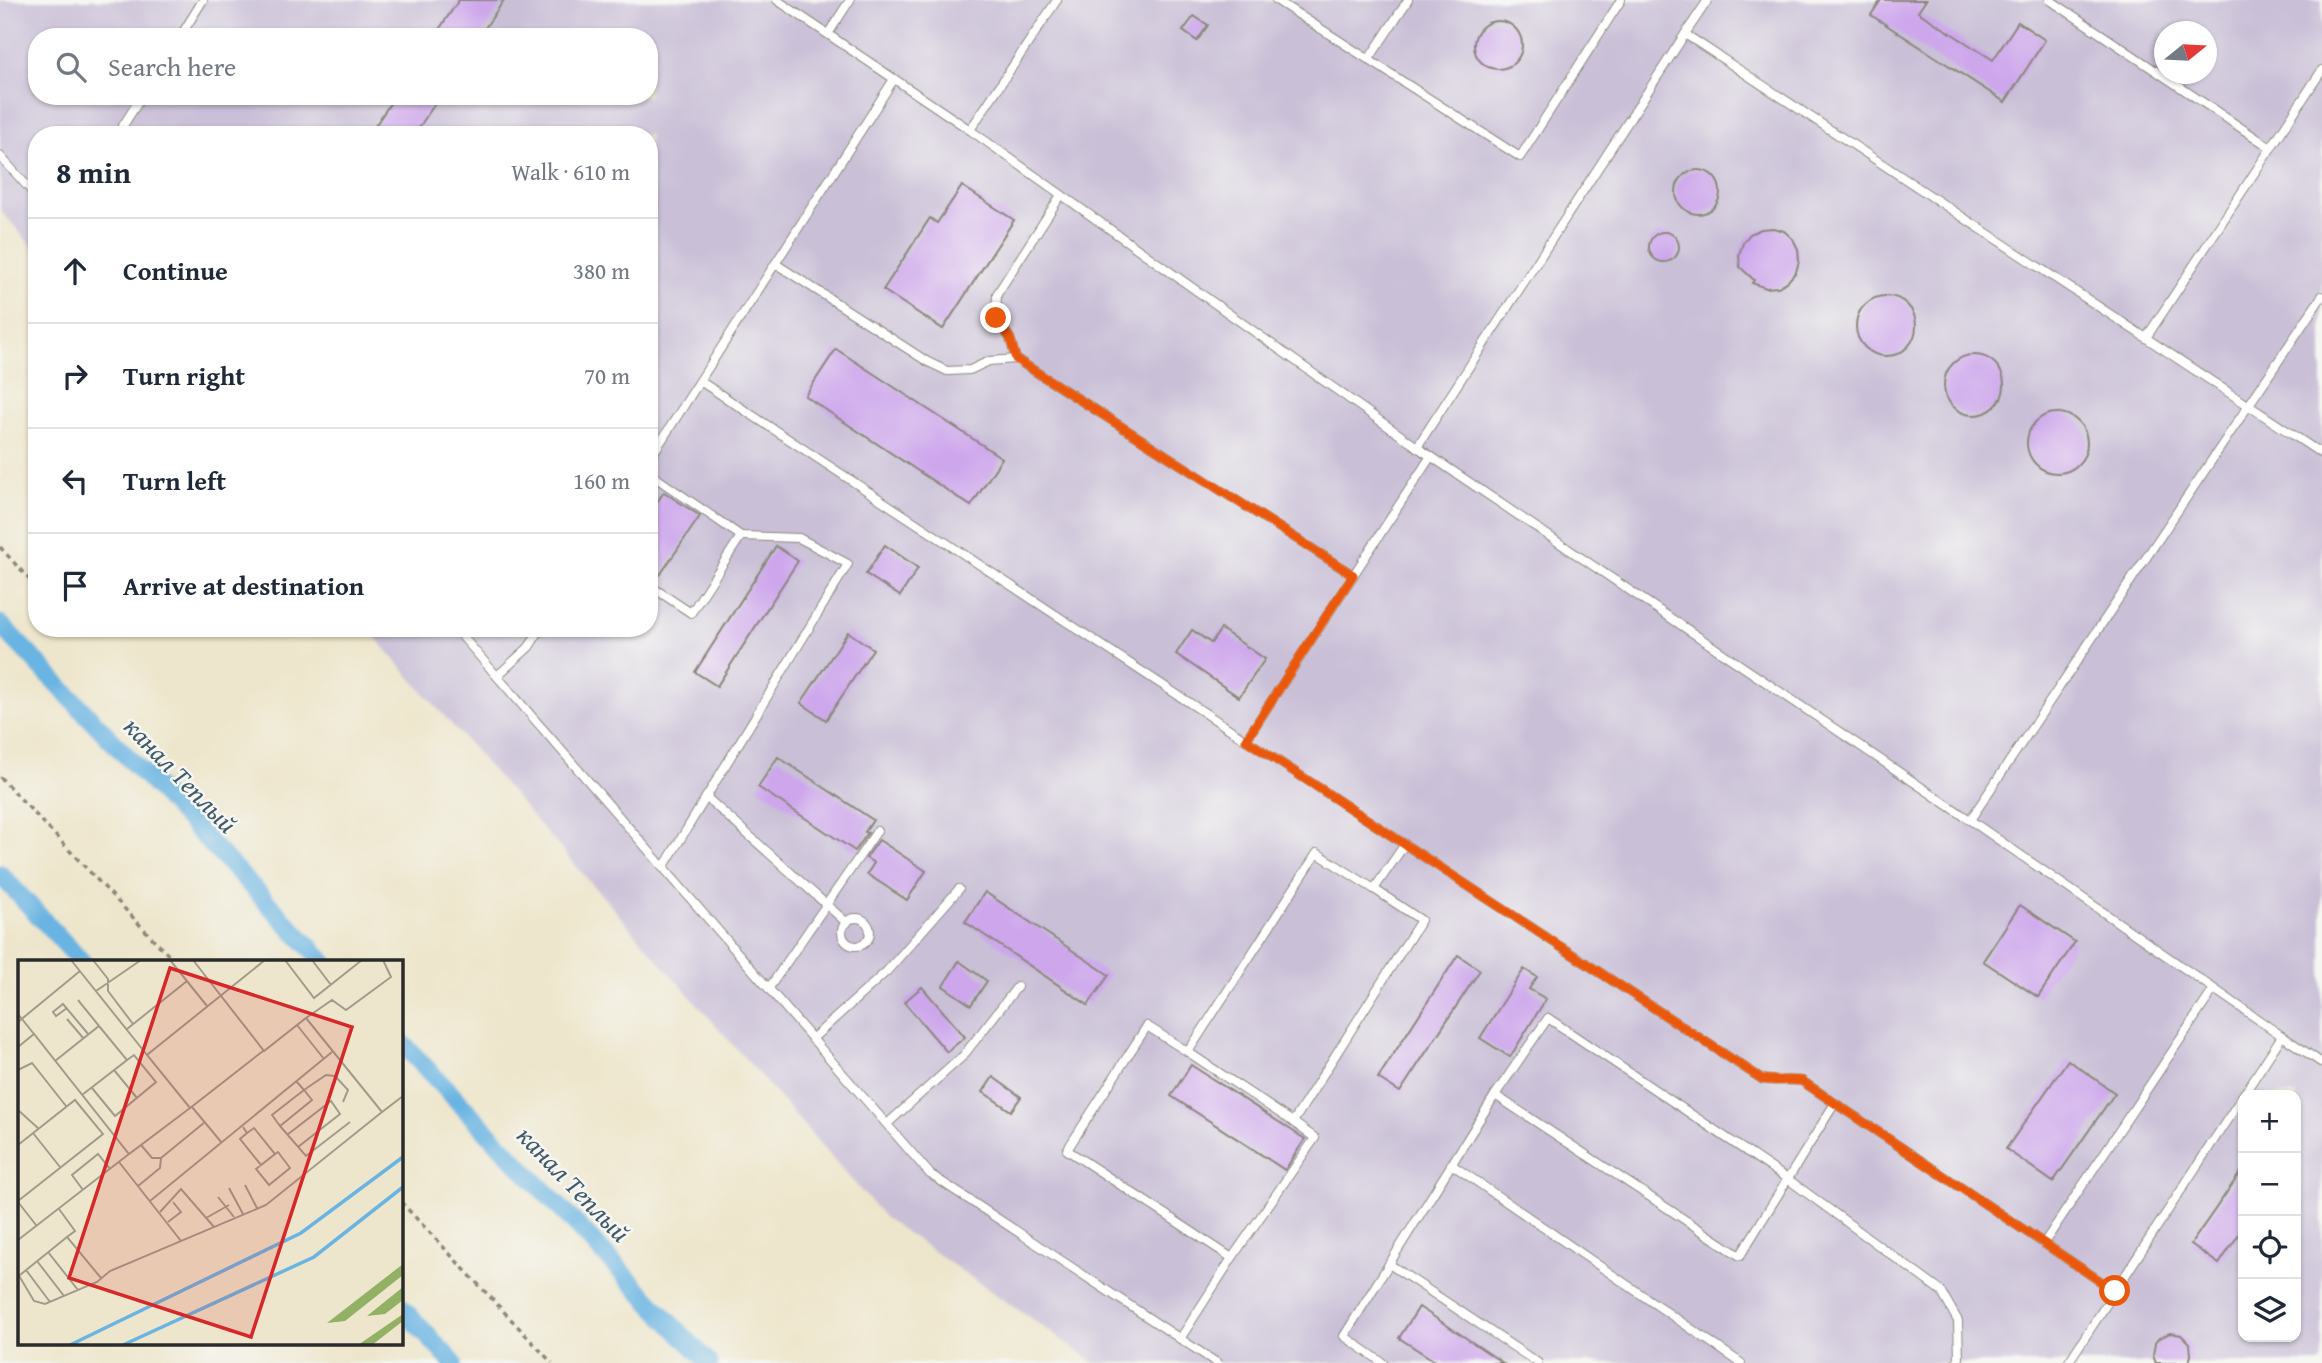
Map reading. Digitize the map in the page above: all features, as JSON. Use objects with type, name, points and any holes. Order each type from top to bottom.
[{"type":"lane","points":[[186,28],[203,0]]},
{"type":"lane","points":[[777,0],[970,130],[1417,447],[1970,820],[2322,1063]]},
{"type":"lane","points":[[828,34],[850,0]]},
{"type":"lane","points":[[970,130],[1057,0]]},
{"type":"lane","points":[[1276,0],[1520,157],[1621,0]]},
{"type":"lane","points":[[1369,60],[1408,0]]},
{"type":"lane","points":[[1417,447],[1708,0]]},
{"type":"lane","points":[[2050,0],[2271,148]]},
{"type":"lane","points":[[1685,34],[2322,454]]},
{"type":"lane","points":[[2146,338],[2322,70]]},
{"type":"lane","points":[[658,446],[894,79]]},
{"type":"lane","points":[[123,126],[136,105]]},
{"type":"lane","points":[[0,156],[28,187]]},
{"type":"lane","points":[[1016,359],[1010,338],[996,318],[997,294],[1061,195]]},
{"type":"lane","points":[[776,264],[928,362],[947,371],[970,370],[989,361],[1016,359],[1353,575]]},
{"type":"lane","points":[[1970,820],[2322,296]]},
{"type":"lane","points":[[700,381],[1762,1079],[1802,1081],[2115,1291]]},
{"type":"lane","points":[[1246,740],[1431,456]]},
{"type":"lane","points":[[658,479],[741,537],[799,538],[848,564],[663,868]]},
{"type":"lane","points":[[658,591],[691,613],[741,537]]},
{"type":"lane","points":[[463,637],[930,1174],[1217,1363]]},
{"type":"lane","points":[[497,676],[529,647],[535,637]]},
{"type":"lane","points":[[706,797],[847,923]]},
{"type":"lane","points":[[769,988],[877,831]]},
{"type":"lane","points":[[1374,889],[1405,844]]},
{"type":"lane","points":[[1188,1052],[1317,853],[1421,920],[1293,1122]]},
{"type":"lane","points":[[812,1039],[887,971],[959,889]]},
{"type":"lane","points":[[887,1124],[963,1056],[1017,987]]},
{"type":"lane","points":[[2044,1243],[2214,989]]},
{"type":"lane","points":[[1383,1363],[1344,1336],[1495,1095],[1548,1018],[1788,1180],[1941,1291],[1958,1321],[1959,1358],[1956,1363]]},
{"type":"lane","points":[[1180,1339],[1315,1138],[1147,1026],[1067,1150],[1232,1258]]},
{"type":"lane","points":[[2068,1363],[2282,1036]]},
{"type":"lane","points":[[1495,1095],[1740,1256],[1835,1103]]},
{"type":"lane","points":[[1451,1164],[1741,1363]]},
{"type":"lane","points":[[1389,1264],[1538,1363]]},
{"type":"path","points":[[0,547],[28,578]]},
{"type":"path","points":[[0,777],[173,960]]},
{"type":"path","points":[[402,1203],[552,1363]]},
{"type":"shaded area","points":[[0,0],[2322,0],[2322,1363],[1095,1363],[885,1218],[375,637],[658,637],[658,126],[28,126],[28,242],[0,210]]},
{"type":"building","points":[[459,0],[504,0],[485,28],[440,28]]},
{"type":"building","points":[[1881,0],[1926,0],[1918,12],[1993,60],[2018,22],[2045,40],[2005,102],[1871,15]]},
{"type":"building","points":[[1194,16],[1208,25],[1197,41],[1183,31]]},
{"type":"building","points":[[1498,21],[1515,28],[1522,45],[1515,62],[1498,69],[1481,62],[1474,45],[1481,28]]},
{"type":"building","points":[[389,105],[434,105],[420,126],[375,126]]},
{"type":"building","points":[[1698,170],[1714,176],[1720,192],[1714,208],[1698,214],[1682,208],[1676,192],[1682,176]]},
{"type":"building","points":[[962,186],[1014,220],[943,329],[883,290],[930,218],[937,223]]},
{"type":"building","points":[[1773,228],[1784,231],[1793,239],[1798,249],[1799,261],[1796,272],[1788,281],[1778,287],[1766,288],[1752,283],[1754,280],[1740,267],[1739,255],[1750,234]]},
{"type":"building","points":[[1664,232],[1675,236],[1679,247],[1675,258],[1664,262],[1653,258],[1649,247],[1653,236]]},
{"type":"building","points":[[1880,296],[1892,296],[1911,309],[1916,326],[1914,338],[1903,351],[1892,356],[1880,356],[1861,343],[1856,332],[1856,320],[1869,301]]},
{"type":"building","points":[[836,349],[1002,458],[971,506],[805,396]]},
{"type":"building","points":[[1968,355],[1980,355],[1999,368],[2004,385],[2002,397],[1991,410],[1980,415],[1968,415],[1949,402],[1944,391],[1944,379],[1957,360]]},
{"type":"building","points":[[2051,413],[2063,413],[2082,426],[2087,443],[2085,455],[2074,468],[2063,473],[2051,473],[2032,460],[2027,449],[2027,437],[2040,418]]},
{"type":"building","points":[[664,492],[700,516],[660,575],[658,574],[658,501]]},
{"type":"building","points":[[885,545],[918,568],[900,596],[866,574]]},
{"type":"building","points":[[776,546],[798,561],[717,686],[695,672]]},
{"type":"building","points":[[1221,629],[1265,659],[1239,697],[1176,654],[1192,630],[1211,643]]},
{"type":"building","points":[[848,632],[873,649],[826,720],[801,703]]},
{"type":"building","points":[[778,757],[873,820],[865,832],[868,833],[855,851],[758,787]]},
{"type":"building","points":[[879,840],[926,871],[907,900],[867,874],[874,863],[866,858]]},
{"type":"building","points":[[985,892],[1109,975],[1088,1005],[965,922]]},
{"type":"building","points":[[2020,905],[2075,942],[2038,997],[1983,961]]},
{"type":"building","points":[[1458,955],[1480,970],[1400,1092],[1378,1078]]},
{"type":"building","points":[[959,961],[987,981],[971,1005],[943,986]]},
{"type":"building","points":[[1524,969],[1537,977],[1529,989],[1546,999],[1510,1057],[1480,1038]]},
{"type":"building","points":[[922,987],[965,1037],[947,1052],[904,1002]]},
{"type":"building","points":[[2068,1060],[2115,1093],[2053,1182],[2006,1149]]},
{"type":"building","points":[[1191,1065],[1305,1139],[1285,1170],[1171,1096]]},
{"type":"building","points":[[993,1077],[1021,1097],[1011,1111],[983,1092]]},
{"type":"building","points":[[2238,1176],[2238,1236],[2219,1264],[2191,1244]]},
{"type":"building","points":[[1419,1307],[1503,1363],[1438,1363],[1399,1338]]},
{"type":"building","points":[[2170,1333],[2181,1335],[2190,1344],[2189,1363],[2156,1363],[2153,1356],[2155,1343]]},
{"type":"waterway","name":"канал Теплый","points":[[0,624],[322,960]]},
{"type":"waterway","name":"канал Теплый","points":[[0,874],[80,960]]},
{"type":"waterway","name":"канал Теплый","points":[[402,1043],[709,1363]]},
{"type":"waterway","name":"канал Теплый","points":[[402,1308],[453,1363]]},
{"type":"route","points":[[996,318],[1010,338],[1016,359],[1353,575],[1246,740],[1762,1079],[1802,1081],[2115,1291]]}]
